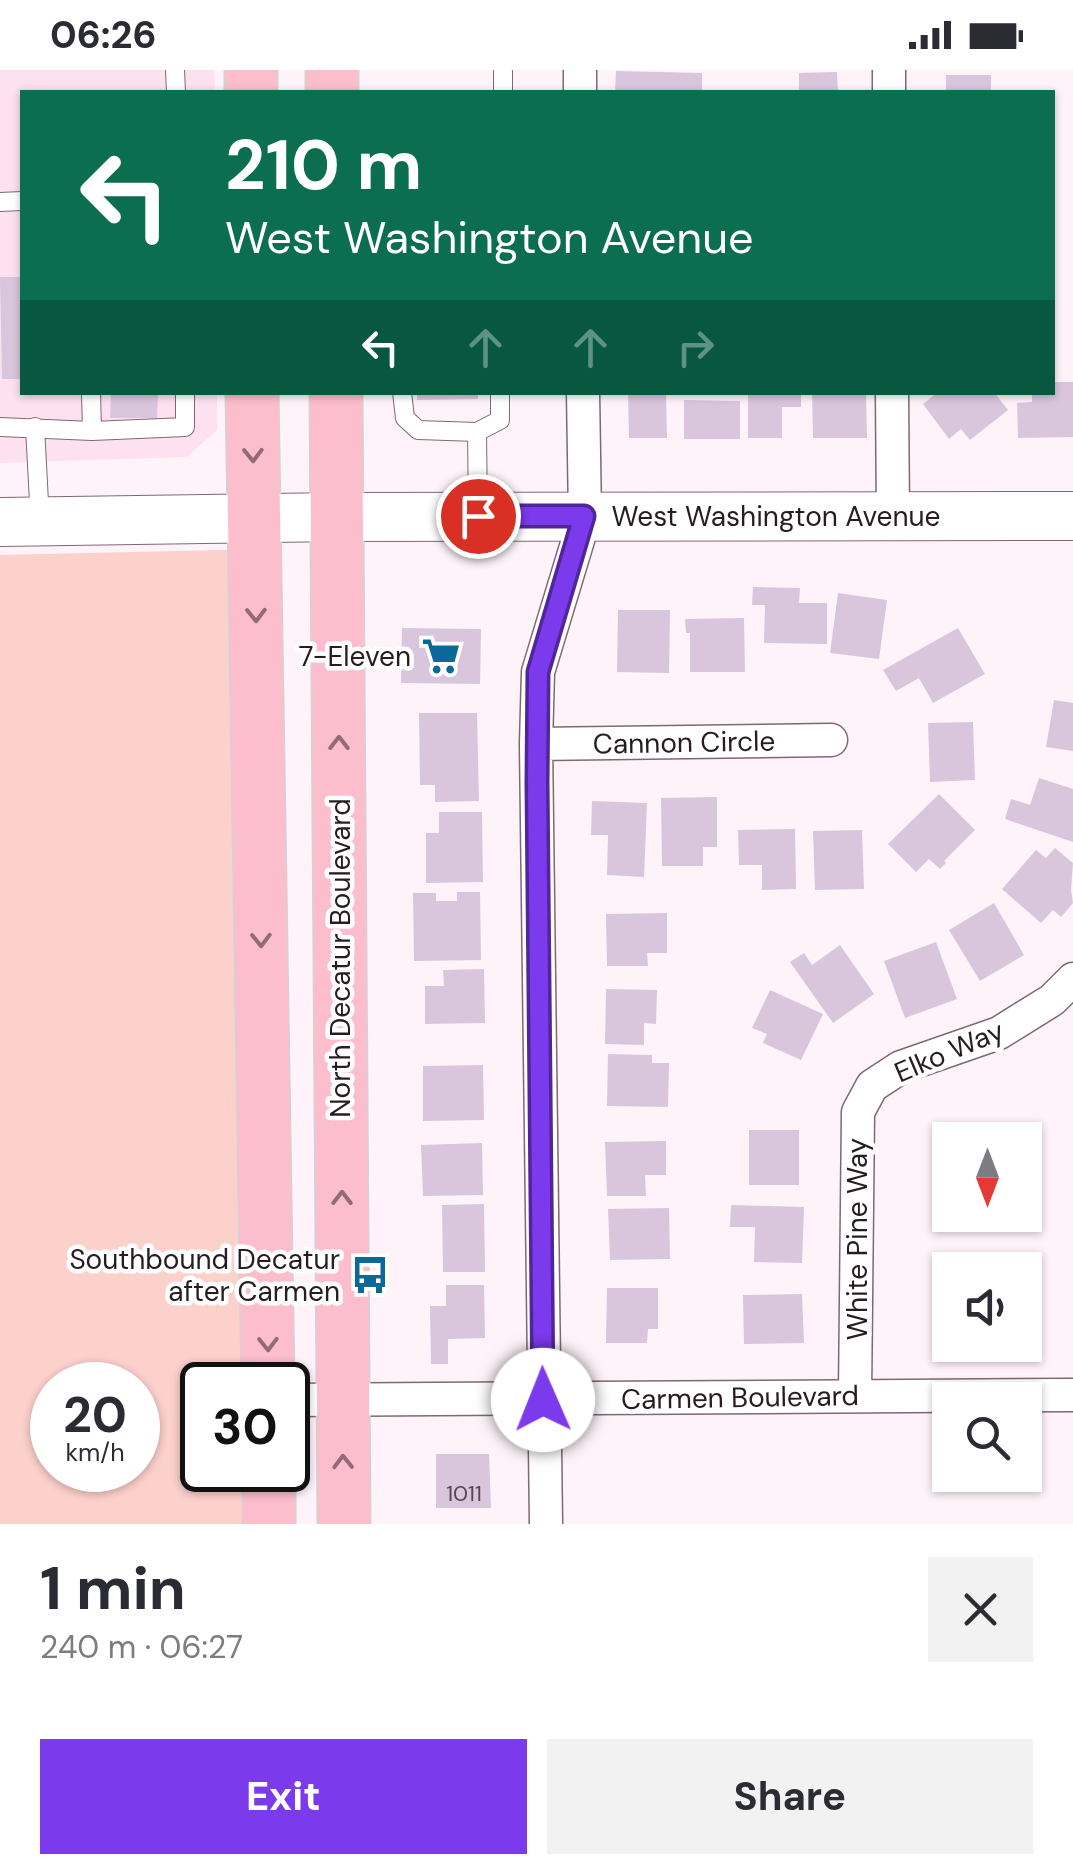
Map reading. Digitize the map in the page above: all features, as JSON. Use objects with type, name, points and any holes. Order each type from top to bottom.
[{"type":"main road","points":[[252,395],[268,1362]]},
{"type":"main road","name":"North Decatur Boulevard","points":[[336,395],[344,1524]]},
{"type":"main road","name":"West Washington Avenue","points":[[20,521],[1073,516]]},
{"type":"main road","points":[[269,1492],[270,1524]]},
{"type":"street","points":[[546,1524],[538,672],[584,516],[583,395]]},
{"type":"street","points":[[892,395],[893,516]]},
{"type":"street","name":"Cannon Circle","points":[[536,744],[831,740]]},
{"type":"street","name":"Elko Way","points":[[872,1086],[901,1067],[1000,1033],[1052,1000],[1072,981]]},
{"type":"street","name":"White Pine Way","points":[[856,1395],[858,1112],[872,1086]]},
{"type":"street","name":"Carmen Boulevard","points":[[310,1400],[1073,1396]]},
{"type":"lane","points":[[92,395],[92,431]]},
{"type":"lane","points":[[0,427],[92,431],[185,427],[185,395]]},
{"type":"lane","points":[[402,395],[405,418],[418,430],[478,432],[500,420],[500,395]]},
{"type":"lane","points":[[20,521],[35,427]]},
{"type":"lane","points":[[478,432],[478,516]]},
{"type":"shaded area","points":[[0,70],[214,70],[215,90],[20,90],[20,395],[217,395],[217,430],[187,457],[0,463]]},
{"type":"shaded area","points":[[266,549],[259,1362],[180,1362],[180,1492],[258,1492],[257,1524],[0,1524],[0,555]]},
{"type":"building","points":[[616,71],[702,73],[702,90],[615,90]]},
{"type":"building","points":[[837,72],[838,90],[799,90],[799,73]]},
{"type":"building","points":[[946,75],[991,75],[991,90],[946,90]]},
{"type":"building","points":[[0,277],[20,277],[20,379],[2,379]]},
{"type":"building","points":[[1055,382],[1073,382],[1073,437],[1018,438],[1017,403],[1032,402],[1032,395],[1055,395]]},
{"type":"building","points":[[111,395],[158,395],[157,418],[110,418]]},
{"type":"building","points":[[417,395],[478,395],[478,399],[417,400]]},
{"type":"building","points":[[628,395],[666,395],[667,438],[629,438]]},
{"type":"building","points":[[748,395],[801,395],[801,407],[782,407],[782,438],[748,438]]},
{"type":"building","points":[[812,395],[866,395],[867,438],[813,438]]},
{"type":"building","points":[[934,395],[996,395],[1008,410],[970,440],[961,429],[949,439],[923,404]]},
{"type":"building","points":[[684,400],[740,401],[740,439],[684,439]]},
{"type":"building","points":[[753,587],[800,588],[799,603],[827,603],[827,644],[764,643],[765,605],[752,605]]},
{"type":"building","points":[[838,593],[887,600],[879,659],[830,653]]},
{"type":"building","points":[[618,610],[670,610],[669,673],[617,672]]},
{"type":"building","points":[[744,618],[745,672],[690,672],[690,633],[686,633],[685,619]]},
{"type":"building","name":"7-Eleven","points":[[402,628],[481,629],[480,684],[401,683]]},
{"type":"building","points":[[958,628],[985,674],[933,703],[919,678],[896,691],[883,670]]},
{"type":"building","points":[[1054,700],[1073,703],[1073,751],[1046,747]]},
{"type":"building","points":[[419,713],[477,713],[479,801],[435,802],[435,785],[420,785]]},
{"type":"building","points":[[973,722],[975,780],[930,782],[928,723]]},
{"type":"building","points":[[1039,778],[1073,789],[1073,842],[1005,819],[1011,799],[1030,805]]},
{"type":"building","points":[[939,794],[975,830],[940,869],[929,859],[916,872],[888,844]]},
{"type":"building","points":[[717,797],[717,847],[703,847],[703,866],[662,866],[661,798]]},
{"type":"building","points":[[592,801],[647,803],[644,877],[607,875],[608,835],[591,835]]},
{"type":"building","points":[[439,812],[482,812],[483,882],[426,883],[426,833],[439,833]]},
{"type":"building","points":[[795,829],[796,889],[762,890],[762,865],[739,865],[738,830]]},
{"type":"building","points":[[862,830],[864,889],[815,890],[813,831]]},
{"type":"building","points":[[1055,848],[1073,863],[1073,903],[1061,917],[1053,910],[1041,923],[1002,889],[1036,850],[1046,858]]},
{"type":"building","points":[[457,892],[480,892],[481,960],[414,961],[413,893],[436,893],[436,901],[457,901]]},
{"type":"building","points":[[994,903],[1024,955],[980,981],[949,930]]},
{"type":"building","points":[[667,913],[667,953],[647,953],[648,966],[607,966],[606,914]]},
{"type":"building","points":[[936,942],[957,999],[905,1018],[884,961]]},
{"type":"building","points":[[840,945],[874,994],[833,1023],[790,962],[804,953],[812,965]]},
{"type":"building","points":[[484,969],[485,1023],[425,1024],[425,986],[444,986],[443,970]]},
{"type":"building","points":[[606,989],[657,990],[656,1024],[644,1023],[644,1045],[605,1044]]},
{"type":"building","points":[[770,990],[823,1014],[801,1060],[763,1043],[767,1034],[752,1028]]},
{"type":"building","points":[[608,1054],[652,1055],[652,1063],[669,1063],[668,1107],[607,1106]]},
{"type":"building","points":[[483,1065],[484,1120],[423,1121],[423,1066]]},
{"type":"building","points":[[749,1130],[799,1130],[799,1185],[749,1185]]},
{"type":"building","points":[[666,1141],[666,1175],[645,1175],[646,1196],[607,1196],[605,1142]]},
{"type":"building","points":[[482,1143],[483,1195],[423,1196],[421,1145]]},
{"type":"building","points":[[484,1204],[485,1272],[443,1272],[442,1205]]},
{"type":"building","points":[[731,1205],[804,1207],[802,1263],[754,1262],[755,1227],[730,1227]]},
{"type":"building","points":[[669,1208],[670,1259],[610,1260],[608,1209]]},
{"type":"building","points":[[446,1285],[484,1285],[485,1338],[448,1339],[448,1364],[431,1364],[430,1306],[446,1306]]},
{"type":"building","points":[[607,1288],[658,1288],[658,1329],[648,1329],[647,1343],[606,1343]]},
{"type":"building","points":[[802,1294],[804,1343],[744,1344],[743,1295]]},
{"type":"building","points":[[436,1454],[489,1454],[491,1508],[436,1508]]},
{"type":"place","name":"7-Eleven","points":[[441,656]]},
{"type":"place","name":"Southbound Decatur after Carmen","points":[[370,1275]]},
{"type":"route","points":[[478,516],[584,516],[538,672],[543,1400]]}]
